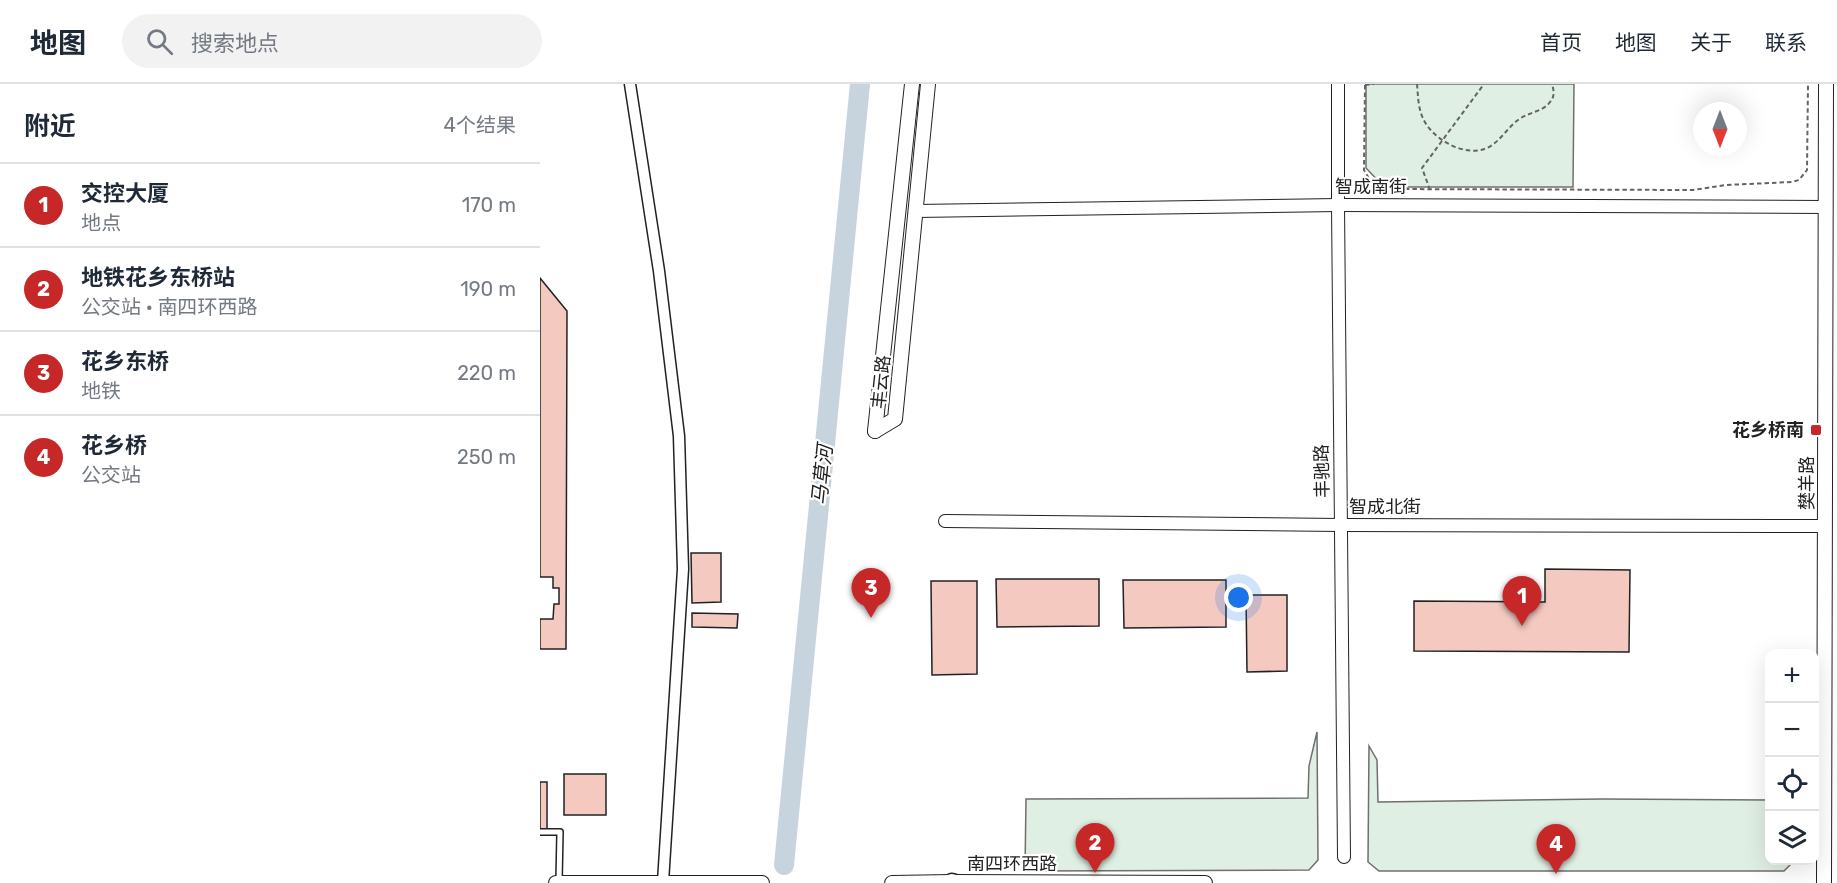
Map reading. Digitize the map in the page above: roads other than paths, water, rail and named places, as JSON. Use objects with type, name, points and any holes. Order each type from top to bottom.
[{"type":"main road","name":"丰云路","points":[[912,84],[875,431],[895,419],[928,84]]},
{"type":"main road","name":"樊羊路","points":[[1824,883],[1826,84]]},
{"type":"main road","points":[[558,883],[762,883]]},
{"type":"main road","name":"南四环西路","points":[[892,883],[1205,883]]},
{"type":"street","points":[[630,84],[659,272],[679,436],[683,569],[663,882]]},
{"type":"street","name":"丰驰路","points":[[1338,84],[1344,857]]},
{"type":"street","name":"智成南街","points":[[916,211],[1338,205],[1826,207]]},
{"type":"street","name":"智成北街","points":[[945,521],[1825,526]]},
{"type":"lane","points":[[540,832],[560,832],[558,883]]},
{"type":"waterway","name":"马草河","points":[[784,865],[860,84]]},
{"type":"place","name":"花乡桥南","points":[[1816,430]]},
{"type":"place","name":"花乡东桥","points":[[871,618]]},
{"type":"place","name":"交控大厦","points":[[1522,626]]},
{"type":"place","name":"地铁花乡东桥站","points":[[1095,873]]},
{"type":"place","name":"花乡桥","points":[[1556,874]]}]
